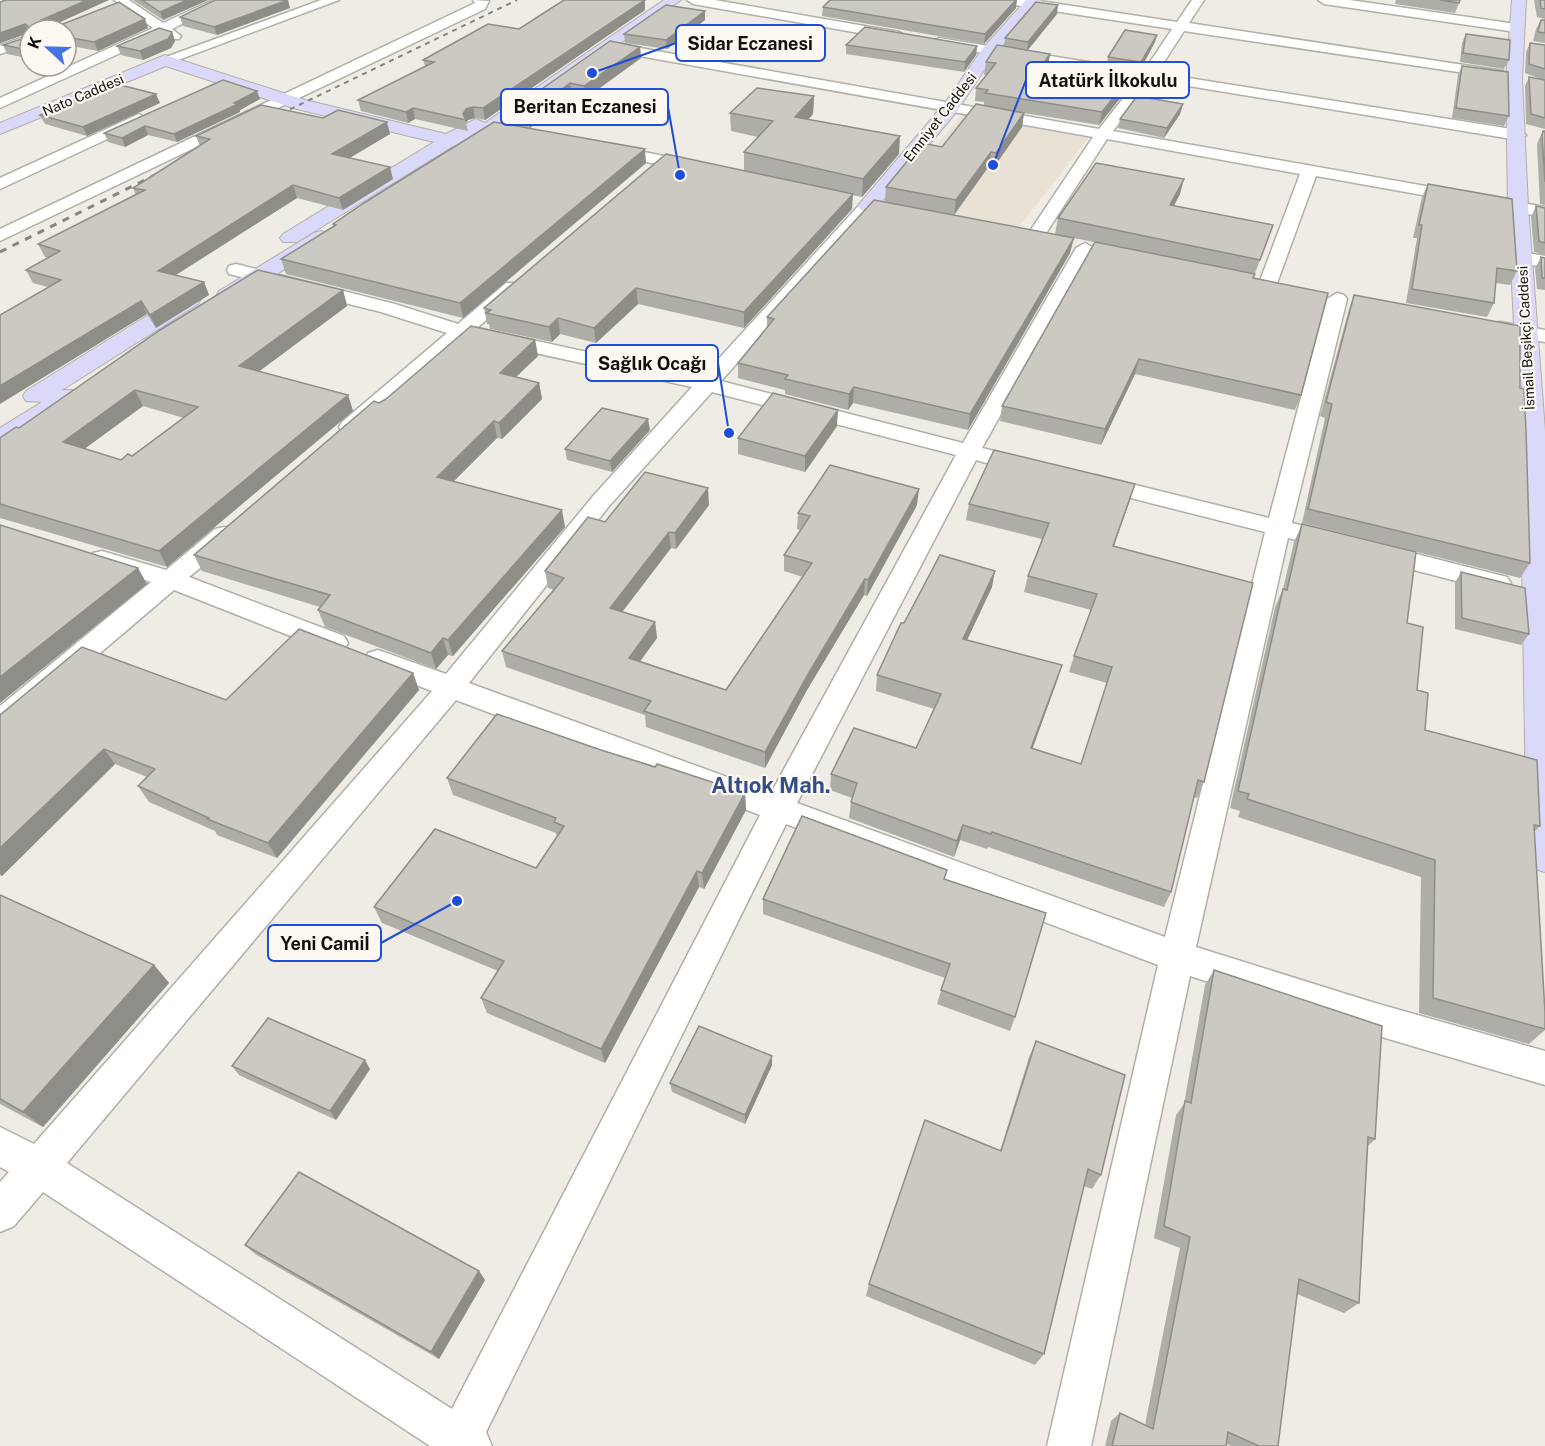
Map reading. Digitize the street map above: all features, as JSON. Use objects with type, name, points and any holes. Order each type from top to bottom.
[{"type":"street","points":[[0,104],[223,0]]},
{"type":"street","points":[[165,60],[333,0]]},
{"type":"street","points":[[0,236],[480,6],[483,1],[479,0]]},
{"type":"street","points":[[0,419],[236,270],[451,141],[483,126],[656,0]]},
{"type":"street","points":[[0,439],[259,276],[674,0]]},
{"type":"street","points":[[693,0],[1147,77],[1523,133]]},
{"type":"street","points":[[1008,0],[1518,79]]},
{"type":"street","points":[[1035,237],[1103,134],[1147,77],[1198,0]]},
{"type":"street","points":[[1324,0],[1523,27]]},
{"type":"street","points":[[105,11],[123,2],[162,29],[197,49]]},
{"type":"street","name":"Emniyet Caddesi","points":[[868,205],[951,106],[989,51],[1032,2]]},
{"type":"street","points":[[780,15],[793,5]]},
{"type":"street","name":"İsmail Beşikçi Caddesi","points":[[1523,27],[1518,79],[1523,133],[1518,206],[1533,259],[1539,446],[1535,592],[1545,857]]},
{"type":"street","points":[[0,50],[18,43]]},
{"type":"street","points":[[606,46],[1545,212]]},
{"type":"street","points":[[165,60],[299,104],[451,141]]},
{"type":"street","name":"Nato Caddesi","points":[[0,129],[165,60]]},
{"type":"street","points":[[205,89],[226,80]]},
{"type":"street","points":[[0,184],[153,113]]},
{"type":"street","points":[[483,126],[514,132]]},
{"type":"street","points":[[595,147],[721,173]]},
{"type":"street","points":[[647,175],[664,160]]},
{"type":"street","points":[[1290,290],[1261,285],[1310,170]]},
{"type":"street","points":[[0,1212],[450,688],[602,500],[868,205]]},
{"type":"street","points":[[0,1146],[39,1167],[462,1444],[779,807],[1078,246],[1012,233]]},
{"type":"street","points":[[236,270],[388,308],[461,331],[707,384],[1004,460]]},
{"type":"street","points":[[335,440],[532,271]]},
{"type":"street","points":[[1069,1446],[1175,956],[1277,527],[1341,300]]},
{"type":"street","points":[[1478,324],[1535,334]]},
{"type":"street","points":[[1072,477],[1535,592]]},
{"type":"street","points":[[0,722],[245,518]]},
{"type":"street","points":[[80,552],[172,580],[450,688],[779,807],[1175,956],[1375,1019],[1545,1068]]},
{"type":"shaded area","points":[[964,113],[1090,136],[1019,227],[897,203],[894,194]]},
{"type":"building","points":[[6,0],[87,0],[46,18],[18,18],[18,27],[0,33],[0,2]]},
{"type":"building","points":[[142,0],[187,0],[160,12]]},
{"type":"building","points":[[215,0],[288,0],[214,27],[180,17]]},
{"type":"building","points":[[564,0],[645,0],[483,108],[466,109],[463,114],[466,120],[413,108],[406,112],[358,100],[434,62],[423,60],[488,24],[519,29]]},
{"type":"building","points":[[830,0],[1016,0],[985,34],[823,7]]},
{"type":"building","points":[[1440,0],[1460,0],[1459,3]]},
{"type":"building","points":[[1540,0],[1545,0],[1545,9],[1541,8]]},
{"type":"building","points":[[119,2],[145,19],[94,42],[78,39],[78,18]]},
{"type":"building","points":[[1036,2],[1058,5],[1028,42],[1005,38]]},
{"type":"building","points":[[666,5],[705,11],[666,40],[624,34]]},
{"type":"building","points":[[1541,20],[1545,20],[1545,33],[1538,32]]},
{"type":"building","points":[[865,27],[977,46],[965,62],[846,45]]},
{"type":"building","points":[[159,28],[172,32],[168,39],[140,51],[117,46]]},
{"type":"building","points":[[1125,30],[1157,35],[1141,62],[1108,57]]},
{"type":"building","points":[[1466,34],[1510,40],[1509,60],[1463,53]]},
{"type":"building","points":[[18,40],[18,48],[3,45]]},
{"type":"building","points":[[610,41],[640,47],[584,86],[570,83],[528,115],[509,112]]},
{"type":"building","points":[[1530,43],[1545,45],[1545,69],[1529,64]]},
{"type":"building","points":[[997,45],[1050,54],[1033,78],[1088,86],[1102,63],[1136,69],[1102,112],[985,93],[988,90],[976,88],[996,63],[986,62]]},
{"type":"building","points":[[1462,66],[1508,72],[1509,116],[1456,108]]},
{"type":"building","points":[[1529,77],[1545,80],[1545,118],[1531,114]]},
{"type":"building","points":[[223,80],[257,91],[234,103],[238,104],[174,134],[145,126],[122,138],[104,133]]},
{"type":"building","points":[[116,84],[156,94],[83,127],[40,115],[89,94]]},
{"type":"building","points":[[757,88],[814,96],[795,117],[900,136],[863,179],[744,152],[773,121],[730,113]]},
{"type":"building","points":[[1137,96],[1183,104],[1167,128],[1120,119]]},
{"type":"building","points":[[976,104],[1024,113],[996,153],[991,152],[956,200],[886,187],[922,143],[942,147]]},
{"type":"building","points":[[261,105],[323,118],[338,110],[387,122],[332,154],[390,167],[339,198],[293,185],[158,271],[204,282],[150,315],[141,301],[0,386],[0,315],[61,280],[26,270],[60,251],[38,244],[145,190],[133,188],[210,139],[196,136]]},
{"type":"building","points":[[494,122],[645,149],[460,303],[281,259],[336,225],[333,224],[364,203]]},
{"type":"building","points":[[1545,131],[1545,182],[1542,135]]},
{"type":"building","points":[[666,154],[853,194],[744,312],[636,288],[594,328],[558,318],[549,327],[486,313],[491,310],[484,308]]},
{"type":"building","points":[[1096,163],[1184,179],[1170,205],[1273,225],[1260,260],[1058,218]]},
{"type":"building","points":[[1428,184],[1512,199],[1517,271],[1497,268],[1494,303],[1412,289],[1422,225],[1419,225]]},
{"type":"building","points":[[874,200],[1074,238],[970,414],[854,387],[849,394],[785,379],[788,375],[738,363],[774,319],[767,317]]},
{"type":"building","points":[[1536,206],[1545,208],[1545,243],[1539,241]]},
{"type":"building","points":[[1095,242],[1255,274],[1253,278],[1328,293],[1301,395],[1139,359],[1105,429],[1002,406]]},
{"type":"building","points":[[1541,257],[1545,258],[1545,278],[1542,278]]},
{"type":"building","points":[[258,270],[343,290],[239,366],[348,395],[159,551],[0,504],[0,438],[16,427],[19,428],[160,330]],"holes":[[[135,390],[198,407],[132,456],[128,454],[121,460],[63,442]]]},
{"type":"building","points":[[1354,295],[1520,326],[1520,388],[1524,389],[1530,563],[1308,509],[1332,404],[1326,402]]},
{"type":"building","points":[[471,326],[535,340],[500,373],[539,383],[499,423],[494,421],[437,477],[562,510],[448,640],[443,638],[431,653],[318,610],[330,595],[194,555],[374,401],[379,403],[386,399]]},
{"type":"building","points":[[773,393],[838,410],[805,456],[738,438]]},
{"type":"building","points":[[602,408],[648,419],[610,461],[565,449]]},
{"type":"building","points":[[994,450],[1135,484],[1113,546],[1253,583],[1204,782],[1198,780],[1171,892],[992,832],[991,834],[963,825],[957,841],[851,802],[857,783],[831,774],[854,728],[916,748],[941,694],[877,675],[901,623],[904,623],[940,555],[995,571],[963,639],[1062,665],[1031,748],[1081,764],[1112,667],[1074,656],[1097,594],[1028,576],[1049,523],[969,504]]},
{"type":"building","points":[[830,465],[919,489],[868,580],[865,579],[808,674],[765,752],[644,711],[651,701],[502,651],[564,578],[545,571],[588,517],[605,522],[645,472],[708,488],[675,533],[669,532],[610,608],[655,622],[629,658],[726,690],[812,563],[784,555],[810,516],[798,513]]},
{"type":"building","points":[[1302,524],[1416,552],[1407,623],[1423,627],[1417,690],[1428,693],[1425,730],[1537,760],[1540,826],[1534,825],[1545,1029],[1433,998],[1435,860],[1247,799],[1249,794],[1238,791],[1283,589],[1287,590]]},
{"type":"building","points":[[0,525],[138,568],[0,677]]},
{"type":"building","points":[[1461,572],[1525,588],[1529,634],[1462,618]]},
{"type":"building","points":[[299,629],[413,673],[268,843],[207,819],[209,818],[138,786],[155,769],[104,749],[0,848],[0,715],[82,647],[226,700]]},
{"type":"building","points":[[497,714],[601,750],[655,767],[657,764],[745,793],[702,873],[697,871],[601,1049],[481,998],[504,961],[374,907],[435,829],[536,868],[564,826],[554,822],[556,818],[447,778]]},
{"type":"building","points":[[802,816],[947,870],[944,879],[1046,913],[1015,1017],[941,990],[950,964],[763,899]]},
{"type":"building","points":[[0,895],[154,965],[23,1112],[0,1099]]},
{"type":"building","points":[[1214,970],[1382,1026],[1375,1139],[1368,1137],[1359,1303],[1299,1279],[1278,1446],[1259,1446],[1228,1432],[1226,1446],[1112,1446],[1120,1413],[1153,1429],[1190,1237],[1164,1226],[1185,1101],[1191,1103]]},
{"type":"building","points":[[268,1018],[365,1060],[330,1111],[232,1066]]},
{"type":"building","points":[[699,1026],[772,1056],[745,1115],[670,1083]]},
{"type":"building","points":[[1036,1041],[1125,1075],[1101,1175],[1088,1169],[1044,1354],[869,1284],[925,1120],[1001,1151]]},
{"type":"building","points":[[299,1172],[479,1271],[431,1352],[245,1245]]},
{"type":"railway","points":[[272,118],[517,0]]},
{"type":"railway","points":[[0,252],[161,172]]},
{"type":"place","name":"Sidar Eczanesi","points":[[592,73]]},
{"type":"place","name":"Atatürk İlkokulu","points":[[993,165]]},
{"type":"place","name":"Beritan Eczanesi","points":[[680,175]]},
{"type":"place","name":"Sağlık Ocağı","points":[[729,433]]},
{"type":"place","name":"Yeni Camiİ","points":[[457,901]]},
{"type":"district","name":"Altıok Mah.","points":[[771,785]]}]
